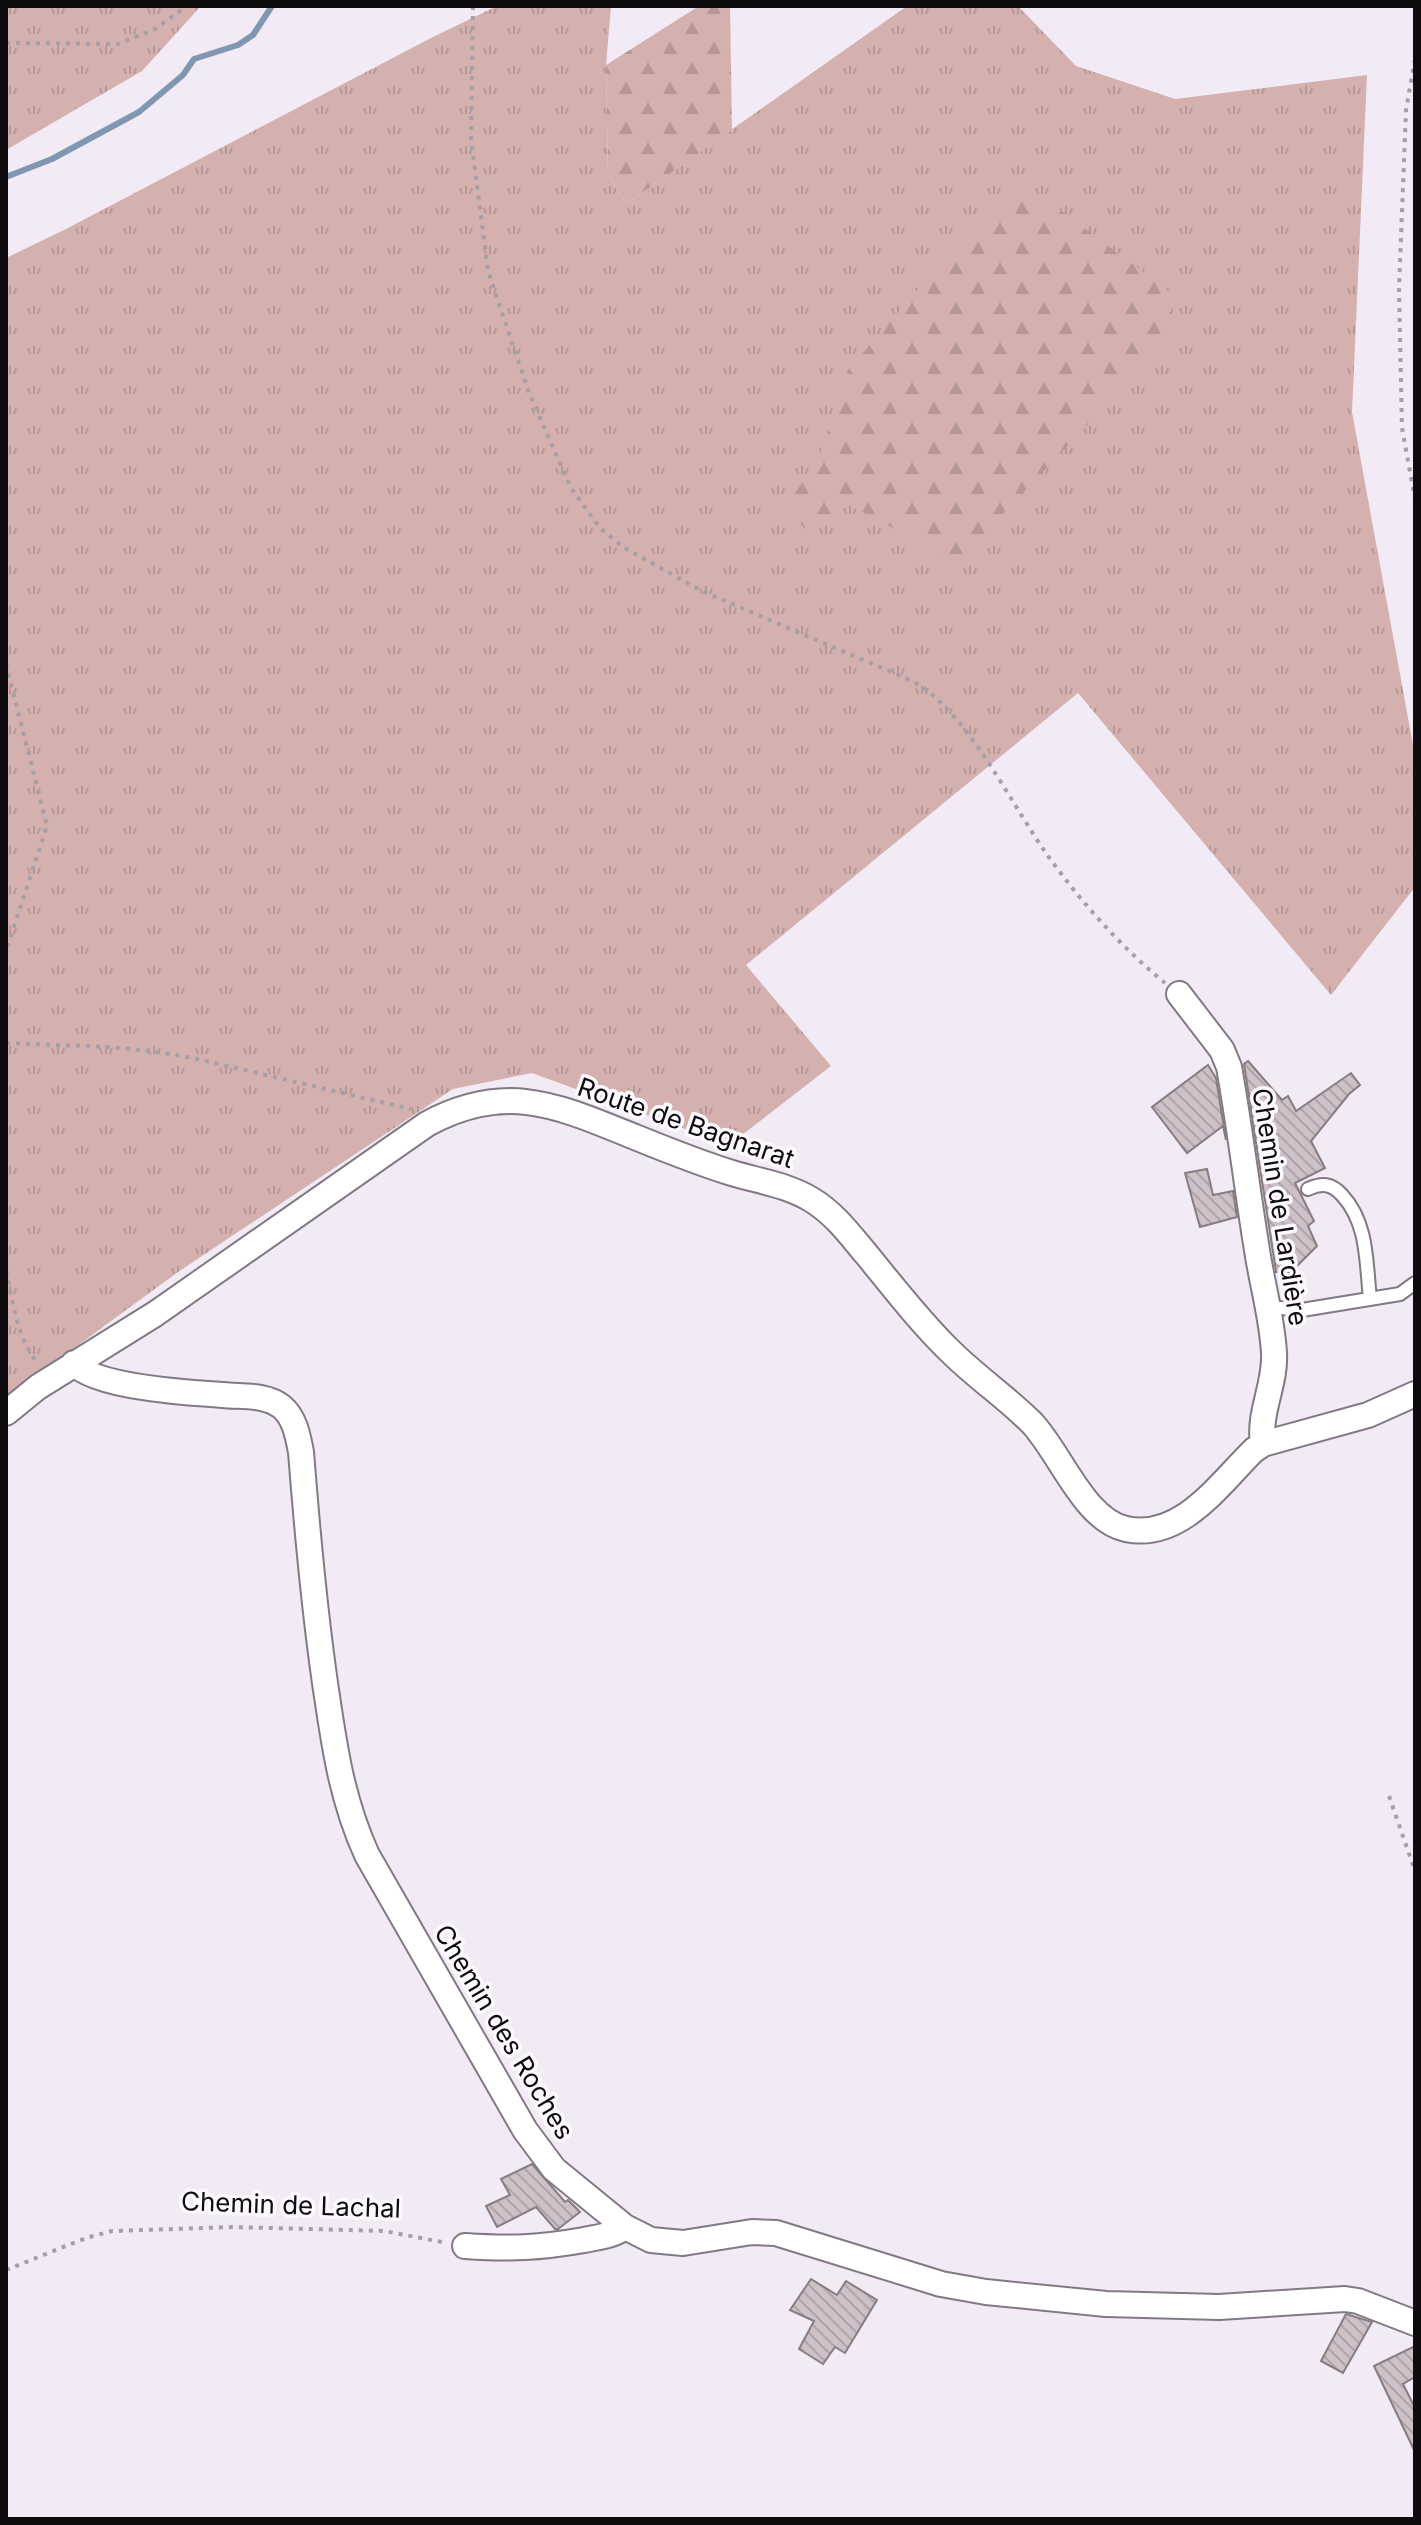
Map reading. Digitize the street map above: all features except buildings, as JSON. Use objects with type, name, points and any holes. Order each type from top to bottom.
[{"type":"street","name":"Chemin de Lardière","points":[[1179,994],[1222,1050],[1229,1067],[1257,1253],[1269,1307],[1274,1356],[1272,1382],[1262,1426],[1263,1444]]},
{"type":"street","name":"Route de Bagnarat","points":[[6,1413],[52,1378],[155,1314],[427,1124],[448,1113],[488,1102],[510,1100],[532,1102],[579,1115],[705,1165],[782,1186],[810,1198],[833,1215],[913,1312],[951,1352],[1034,1425],[1087,1502],[1106,1522],[1128,1530],[1151,1530],[1172,1524],[1194,1509],[1263,1444]]},
{"type":"street","name":"Chemin des Roches","points":[[74,1363],[85,1373],[107,1380],[185,1393],[265,1398],[288,1413],[297,1431],[301,1452],[319,1642],[336,1760],[352,1821],[367,1855],[525,2130],[554,2169],[625,2227],[651,2240],[683,2243],[752,2232],[776,2233],[941,2284],[986,2292],[1106,2304],[1219,2307],[1345,2299],[1415,2323]]},
{"type":"street","points":[[1263,1444],[1368,1415],[1415,1394]]},
{"type":"street","points":[[1368,1415],[1374,1418],[1415,1415]]},
{"type":"street","points":[[465,2246],[542,2247],[607,2235],[625,2227]]},
{"type":"lane","points":[[1308,1189],[1320,1184],[1329,1185],[1355,1210],[1364,1241],[1370,1299]]},
{"type":"lane","points":[[1269,1307],[1302,1310],[1370,1299],[1400,1294],[1415,1283]]},
{"type":"path","points":[[6,43],[118,44],[155,29],[187,6]]},
{"type":"path","points":[[473,6],[471,138],[488,271],[529,393],[571,488],[600,528],[623,547],[688,584],[927,690],[958,720],[1049,856],[1103,925],[1131,955],[1179,994]]},
{"type":"path","points":[[1415,59],[1406,110],[1399,289],[1402,428],[1415,499]]},
{"type":"path","points":[[6,664],[47,826],[6,951]]},
{"type":"path","points":[[6,1043],[110,1047],[198,1059],[410,1108],[427,1124]]},
{"type":"path","points":[[6,1271],[27,1349],[52,1378]]},
{"type":"path","points":[[1389,1796],[1415,1871]]},
{"type":"path","name":"Chemin de Lachal","points":[[6,2270],[86,2238],[112,2231],[234,2227],[384,2231],[465,2246]]},
{"type":"green space","points":[[6,6],[201,6],[142,71],[6,150]]},
{"type":"green space","points":[[497,6],[611,6],[606,65],[608,175],[626,204],[907,6],[1018,6],[1076,66],[1175,99],[1367,75],[1352,412],[1415,756],[1415,887],[1331,995],[1078,693],[746,965],[831,1066],[729,1145],[532,1073],[453,1089],[178,1272],[6,1398],[6,258]]},
{"type":"green space","points":[[699,6],[730,6],[732,130],[626,204],[608,175],[606,65]]},
{"type":"green space","points":[[1031,188],[1175,296],[1168,339],[958,562],[847,504],[805,529],[785,505],[817,463],[848,370],[957,245]]},
{"type":"waterway","points":[[6,177],[52,159],[139,112],[183,75],[194,59],[238,45],[253,35],[272,6]]}]
